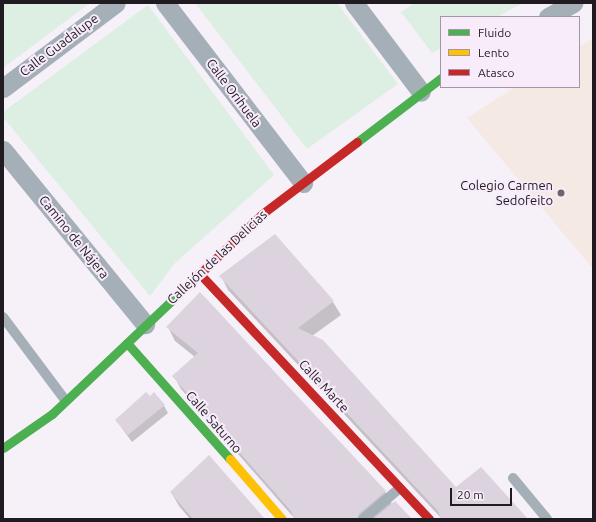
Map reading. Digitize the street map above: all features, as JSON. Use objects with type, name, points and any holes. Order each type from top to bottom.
[{"type":"street","name":"Calle Guadalupe","points":[[3,88],[116,3]]},
{"type":"street","name":"Calle Orihuela","points":[[166,3],[303,183]]},
{"type":"street","points":[[354,3],[421,92]]},
{"type":"street","points":[[550,16],[573,3]]},
{"type":"street","name":"Callejón de las Delicias","points":[[3,448],[52,414],[262,214],[440,79]]},
{"type":"street","name":"Camino de Nájera","points":[[3,150],[146,324]]},
{"type":"street","name":"Calle Marte","points":[[199,273],[272,349],[429,519]]},
{"type":"street","name":"Calle Saturno","points":[[127,343],[282,519]]},
{"type":"lane","points":[[3,316],[65,400]]},
{"type":"lane","points":[[513,478],[547,519]]},
{"type":"lane","points":[[363,519],[400,488]]},
{"type":"shaded area","name":"Colegio Carmen Sedofeito","points":[[593,38],[593,269],[467,118],[513,88],[580,88],[580,46]]},
{"type":"green space","points":[[3,3],[90,3],[3,68]]},
{"type":"green space","points":[[195,3],[337,3],[398,84],[307,149]]},
{"type":"green space","points":[[415,3],[523,3],[499,16],[440,16],[440,49],[432,53],[401,12]]},
{"type":"green space","points":[[148,5],[274,175],[175,263],[150,296],[3,117],[3,112]]},
{"type":"building","points":[[275,234],[334,301],[298,328],[323,340],[456,487],[481,467],[528,519],[441,519],[438,511],[219,276]]},
{"type":"building","points":[[200,292],[386,491],[359,514],[357,519],[294,519],[291,511],[172,376],[198,353],[166,327]]},
{"type":"building","points":[[146,392],[150,396],[154,392],[165,405],[128,435],[115,420]]},
{"type":"building","points":[[209,455],[265,519],[193,519],[170,492]]},
{"type":"building","points":[[395,501],[412,519],[373,519]]},
{"type":"traffic: fast","points":[[357,142],[440,79]]},
{"type":"traffic: fast","points":[[3,448],[52,414],[187,286]]},
{"type":"traffic: fast","points":[[127,343],[230,459]]},
{"type":"traffic: slow","points":[[230,459],[282,519]]},
{"type":"traffic: jam","points":[[187,286],[262,214],[357,142]]},
{"type":"traffic: jam","points":[[199,273],[429,519]]},
{"type":"place","name":"Colegio Carmen Sedofeito","points":[[561,193]]}]
